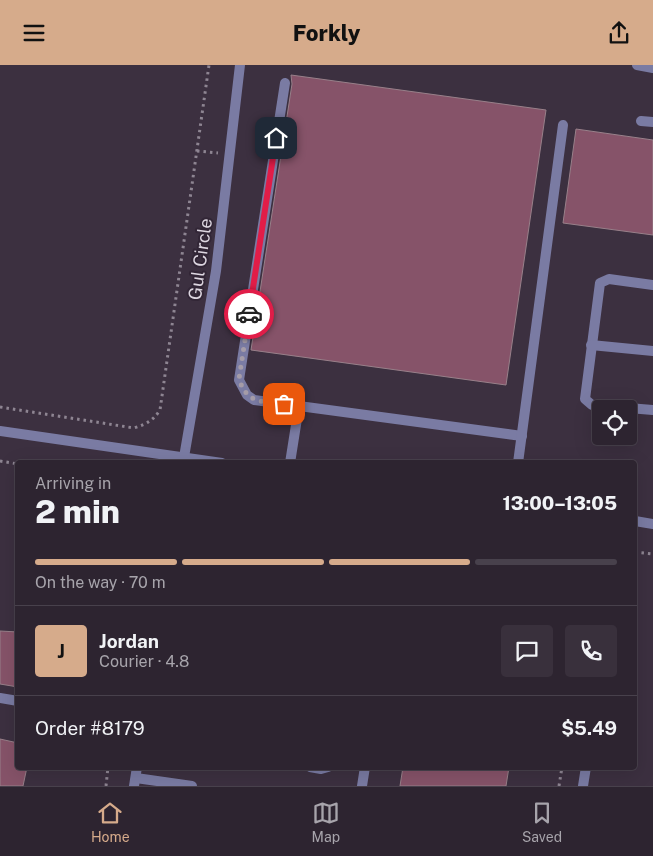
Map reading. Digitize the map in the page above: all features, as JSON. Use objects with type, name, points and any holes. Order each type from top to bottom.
[{"type":"street","name":"Gul Circle","points":[[183,460],[216,271],[240,65]]},
{"type":"street","points":[[637,65],[653,68]]},
{"type":"street","points":[[285,83],[239,379],[247,395],[254,400],[522,435]]},
{"type":"street","points":[[641,121],[653,123]]},
{"type":"street","points":[[518,460],[563,125]]},
{"type":"street","points":[[653,285],[609,279],[600,283],[585,399],[592,405],[653,410]]},
{"type":"street","points":[[591,345],[653,351]]},
{"type":"street","points":[[290,460],[299,406]]},
{"type":"street","points":[[0,431],[183,460]]},
{"type":"street","points":[[637,521],[653,524]]},
{"type":"street","points":[[0,698],[15,700]]},
{"type":"street","points":[[362,786],[365,770]]},
{"type":"street","points":[[583,786],[586,770]]},
{"type":"street","points":[[136,777],[192,786]]},
{"type":"path","points":[[0,407],[134,428],[154,419],[160,410],[209,65]]},
{"type":"path","points":[[197,151],[230,155]]},
{"type":"path","points":[[0,461],[15,463]]},
{"type":"path","points":[[637,552],[653,554]]},
{"type":"path","points":[[106,786],[108,770]]},
{"type":"path","points":[[559,786],[562,770]]},
{"type":"building","points":[[291,75],[546,110],[506,385],[251,350],[292,84]]},
{"type":"building","points":[[576,129],[653,140],[653,235],[563,223]]},
{"type":"building","points":[[0,631],[15,632],[15,686],[0,684]]},
{"type":"building","points":[[0,739],[15,742],[15,770],[26,770],[23,786],[0,786]]},
{"type":"building","points":[[403,770],[509,770],[506,786],[400,786]]},
{"type":"way so far","points":[[249,314],[239,379],[242,387],[247,395],[254,400],[284,404]]},
{"type":"route","points":[[249,314],[276,138]]}]
